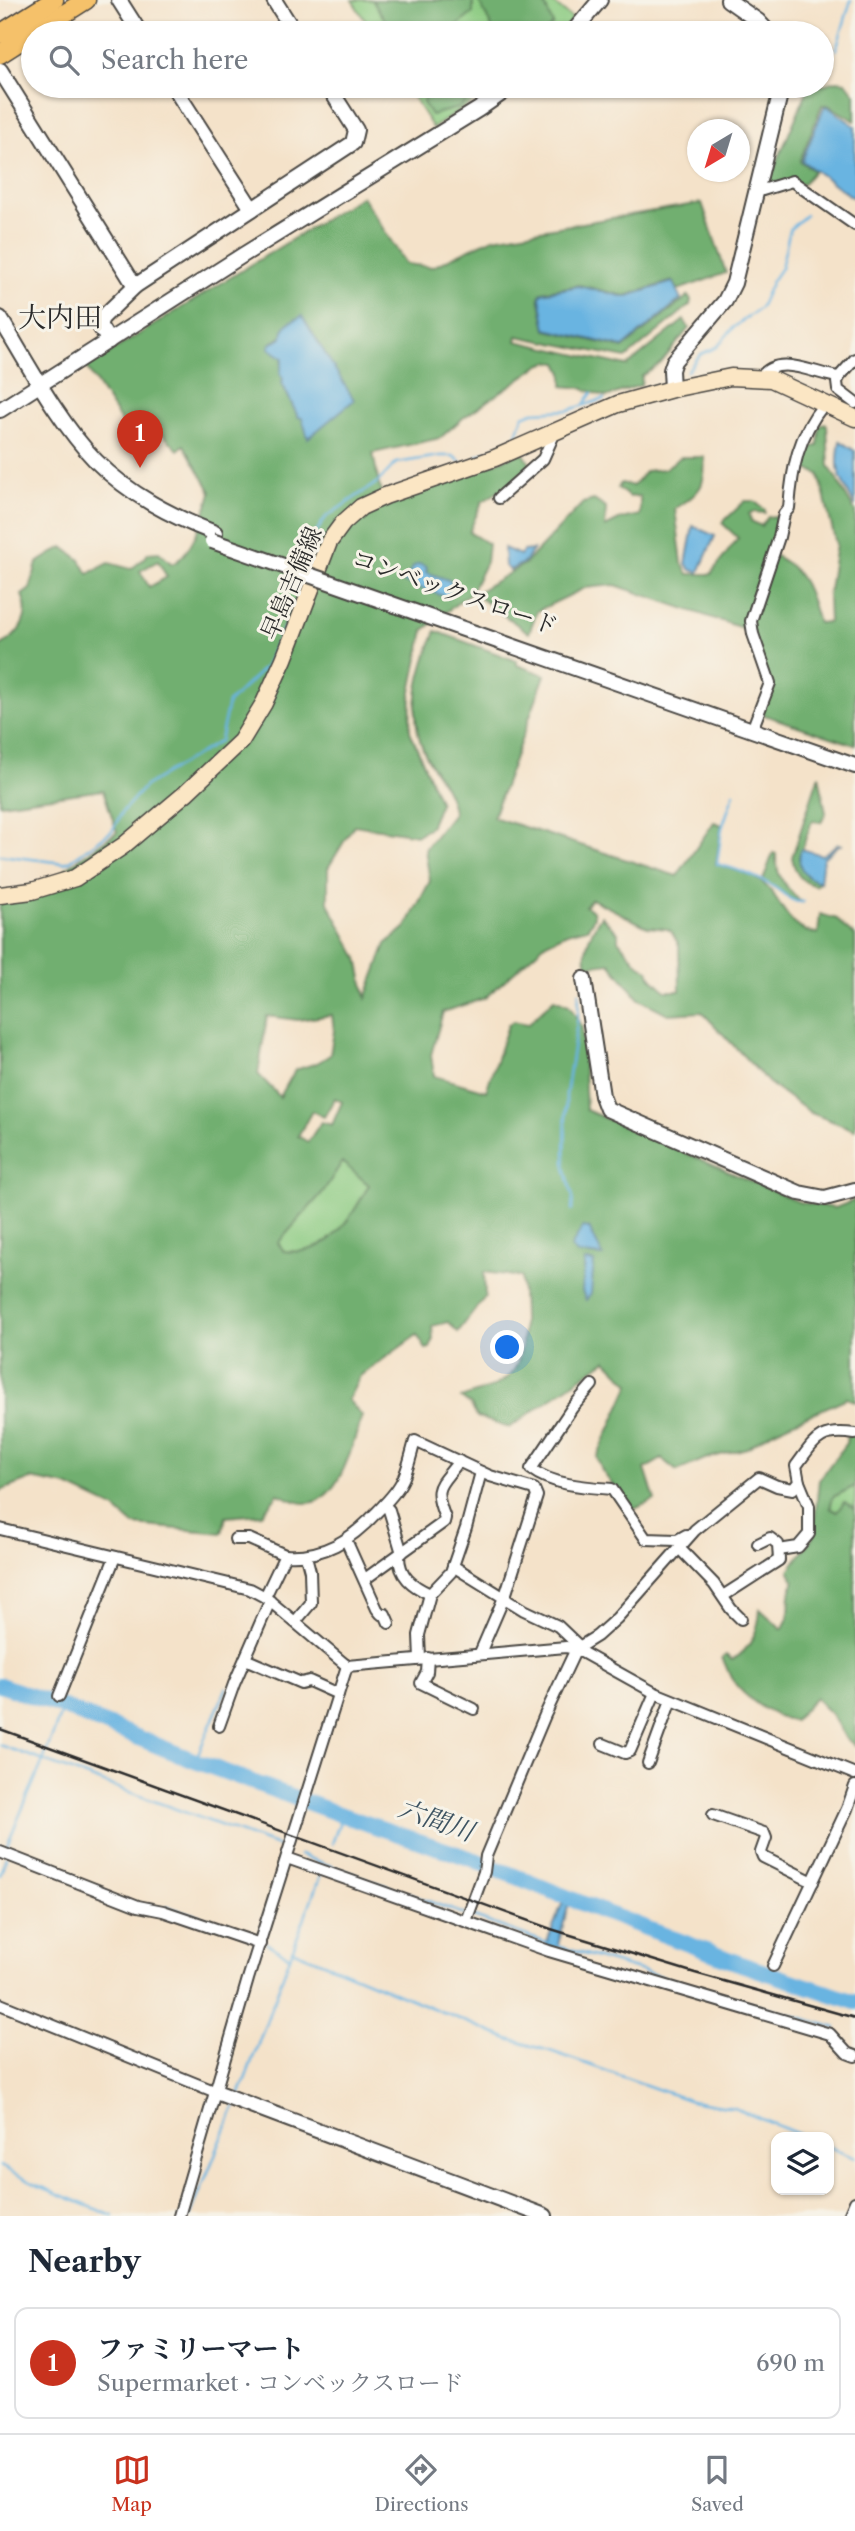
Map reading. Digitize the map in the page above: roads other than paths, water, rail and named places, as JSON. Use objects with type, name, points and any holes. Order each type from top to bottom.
[{"type":"main road","points":[[0,34],[54,0]]},
{"type":"main road","points":[[52,21],[86,0]]},
{"type":"main road","points":[[0,54],[21,41]]},
{"type":"main road","name":"早島吉備線","points":[[0,895],[32,891],[75,878],[123,846],[186,793],[241,741],[253,726],[274,681],[307,605],[329,542],[351,513],[373,500],[495,458],[618,404],[731,377],[761,377],[784,384],[855,418]]},
{"type":"street","points":[[119,0],[132,21]]},
{"type":"street","points":[[274,0],[287,21]]},
{"type":"street","points":[[582,21],[600,0]]},
{"type":"street","points":[[728,0],[758,21]]},
{"type":"street","points":[[0,70],[135,286]]},
{"type":"street","points":[[181,98],[252,209]]},
{"type":"street","points":[[109,341],[99,325],[102,318],[135,286],[353,143],[356,130],[336,98]]},
{"type":"street","points":[[0,410],[495,98]]},
{"type":"street","points":[[672,389],[671,370],[674,361],[730,293],[779,98]]},
{"type":"street","points":[[756,192],[792,181],[855,225]]},
{"type":"street","name":"コンベックスロード","points":[[0,318],[71,445],[106,482],[153,515],[178,528],[214,537],[855,766]]},
{"type":"street","name":"コンベックスロード","points":[[0,336],[38,387]]},
{"type":"street","points":[[855,359],[837,383],[838,390],[855,403]]},
{"type":"street","points":[[761,377],[770,368],[793,365],[839,377]]},
{"type":"street","points":[[755,722],[769,683],[751,621],[784,514],[789,508],[792,472],[808,424],[824,404]]},
{"type":"street","points":[[499,498],[543,459],[556,430]]},
{"type":"street","name":"コンベックスロード","points":[[390,599],[855,757]]},
{"type":"street","points":[[584,979],[602,1096],[607,1109],[799,1193],[825,1198],[855,1190]]},
{"type":"street","points":[[592,1385],[572,1408],[531,1469],[542,1477],[587,1487],[612,1489],[646,1539],[677,1540],[695,1530],[759,1478],[788,1490],[799,1482]]},
{"type":"street","points":[[779,1549],[798,1547],[809,1534],[808,1506],[796,1466],[814,1442],[834,1431],[855,1434]]},
{"type":"street","points":[[235,1539],[249,1539],[285,1555],[306,1556],[325,1551],[346,1540],[362,1528],[402,1482],[415,1441],[481,1472],[534,1489],[537,1496]]},
{"type":"street","points":[[365,1579],[443,1522],[445,1518],[436,1497],[437,1490],[459,1461]]},
{"type":"street","points":[[474,1709],[421,1683],[427,1672],[419,1635],[430,1594],[451,1572],[481,1472]]},
{"type":"street","points":[[480,1653],[504,1598],[542,1477]]},
{"type":"street","points":[[384,1505],[389,1510],[400,1555],[400,1570],[409,1583],[430,1594]]},
{"type":"street","points":[[0,1529],[250,1590],[268,1599],[347,1666],[480,1653],[578,1648]]},
{"type":"street","points":[[468,1917],[484,1872],[486,1856],[545,1715],[578,1648],[617,1618],[695,1530]]},
{"type":"street","points":[[723,1596],[779,1560],[778,1544],[770,1538],[758,1544]]},
{"type":"street","points":[[346,1540],[377,1609],[381,1614],[385,1614],[389,1623]]},
{"type":"street","points":[[680,1548],[741,1619]]},
{"type":"street","points":[[219,1726],[285,1555]]},
{"type":"street","points":[[295,1622],[311,1603],[310,1571],[306,1556]]},
{"type":"street","points":[[59,1696],[115,1557]]},
{"type":"street","points":[[453,1566],[504,1598],[558,1626],[578,1648],[655,1693],[855,1774]]},
{"type":"street","points":[[245,1659],[300,1683],[309,1681],[338,1694]]},
{"type":"street","points":[[179,2216],[347,1666]]},
{"type":"street","points":[[603,1744],[625,1753],[629,1751],[655,1693]]},
{"type":"street","points":[[648,1763],[671,1700]]},
{"type":"street","points":[[773,1966],[847,1809],[855,1786]]},
{"type":"street","points":[[713,1815],[764,1833],[766,1838],[761,1852],[763,1857],[813,1882]]},
{"type":"street","points":[[4,1854],[138,1906],[163,1911],[260,1944]]},
{"type":"street","points":[[288,1858],[468,1917],[591,1964],[830,2034],[847,2053],[855,2056]]},
{"type":"street","points":[[0,2004],[216,2092],[545,2216]]},
{"type":"street","points":[[849,2216],[855,2202]]},
{"type":"water","points":[[827,106],[855,126],[855,199],[802,161],[824,107]]},
{"type":"water","points":[[673,282],[681,299],[623,347],[546,329],[540,297],[542,293],[579,286],[625,297]]},
{"type":"water","points":[[302,316],[354,400],[308,438],[302,418],[298,417],[282,383],[280,374],[283,358],[269,348],[270,344],[282,338],[288,323]]},
{"type":"water","points":[[840,441],[855,451],[855,506],[838,469]]},
{"type":"water","points":[[693,526],[715,536],[699,572],[691,570],[686,564]]},
{"type":"water","points":[[504,548],[520,555],[523,551],[533,550],[525,562],[510,570],[505,566]]},
{"type":"water","points":[[419,564],[427,567],[426,572],[451,581],[449,598],[403,582],[414,566]]},
{"type":"water","points":[[838,844],[843,845],[839,845],[823,858],[820,882],[805,874],[799,860],[801,849],[822,855]]},
{"type":"water","points":[[583,1227],[589,1228],[603,1256],[577,1254],[571,1247]]},
{"type":"water","points":[[585,1261],[594,1262],[591,1293],[586,1300],[582,1291]]},
{"type":"water","points":[[562,1904],[568,1906],[557,1949],[546,1945]]},
{"type":"waterway","points":[[836,50],[851,0]]},
{"type":"waterway","points":[[687,371],[701,354],[717,347],[733,328],[760,308],[781,268],[790,229],[806,215]]},
{"type":"waterway","points":[[584,404],[592,393]]},
{"type":"waterway","points":[[477,456],[515,441],[523,416],[533,412],[569,410],[604,399]]},
{"type":"waterway","points":[[302,568],[313,537],[326,517],[378,482],[396,463],[440,456],[453,456],[461,462]]},
{"type":"waterway","points":[[0,855],[64,863],[70,861],[112,831],[122,812],[145,786],[220,741],[228,703],[265,667],[300,595],[300,578]]},
{"type":"waterway","points":[[734,793],[722,828],[717,864],[753,876],[791,899],[803,902]]},
{"type":"waterway","points":[[572,1210],[573,1197],[565,1167],[566,1095],[578,1017],[579,992]]},
{"type":"waterway","name":"六間川","points":[[0,1685],[63,1707],[195,1761],[475,1860],[741,1964],[855,2002]]},
{"type":"waterway","points":[[195,1761],[227,1687]]},
{"type":"waterway","points":[[6,1847],[63,1707]]},
{"type":"waterway","points":[[0,1745],[280,1847]]},
{"type":"waterway","points":[[332,1844],[342,1815]]},
{"type":"waterway","points":[[0,1845],[9,1851]]},
{"type":"waterway","points":[[300,1855],[464,1914]]},
{"type":"waterway","points":[[0,1875],[6,1857]]},
{"type":"waterway","points":[[266,1943],[290,1957],[321,1874]]},
{"type":"waterway","points":[[565,1905],[568,1898]]},
{"type":"waterway","points":[[167,1907],[255,1936]]},
{"type":"waterway","points":[[471,1916],[547,1943]]},
{"type":"waterway","points":[[557,1946],[836,2028]]},
{"type":"waterway","points":[[292,1950],[508,2039],[550,2051],[691,2101],[734,2108],[794,2132]]},
{"type":"waterway","points":[[239,2096],[290,1957]]},
{"type":"waterway","points":[[190,2216],[235,2106]]},
{"type":"waterway","points":[[834,2149],[855,2158]]},
{"type":"waterway","points":[[0,2166],[37,2185],[113,2216]]},
{"type":"railway","points":[[0,1729],[551,1929],[855,2018]]},
{"type":"place","name":"ファミリーマート","points":[[140,468]]},
{"type":"district","name":"大内田","points":[[60,317]]}]
